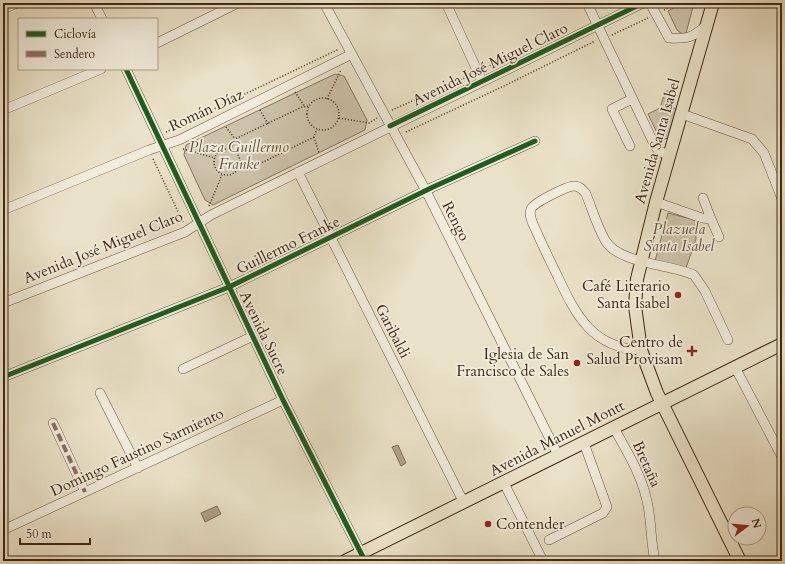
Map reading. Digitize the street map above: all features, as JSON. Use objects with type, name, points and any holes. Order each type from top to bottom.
[{"type":"main road","name":"Avenida Santa Isabel","points":[[713,3],[682,114],[669,154],[641,260],[635,294],[636,322],[641,350],[662,404],[740,561]]},
{"type":"main road","name":"Avenida Manuel Montt","points":[[345,561],[363,557],[558,455],[782,344]]},
{"type":"street","points":[[3,9],[17,3]]},
{"type":"street","points":[[94,3],[102,18]]},
{"type":"street","points":[[158,43],[238,3]]},
{"type":"street","name":"Rengo","points":[[324,3],[347,53],[387,113],[390,126],[426,191],[558,455]]},
{"type":"street","points":[[446,3],[482,81]]},
{"type":"street","points":[[587,3],[656,146],[660,152],[669,154]]},
{"type":"street","name":"Avenida José Miguel Claro","points":[[3,303],[188,231],[211,215],[643,3]]},
{"type":"street","points":[[650,3],[669,38],[687,39],[696,35],[707,25]]},
{"type":"street","points":[[687,39],[698,55]]},
{"type":"street","name":"Román Díaz","points":[[3,210],[162,145],[179,140],[289,85],[347,53]]},
{"type":"street","points":[[3,110],[99,70]]},
{"type":"street","name":"Avenida Sucre","points":[[126,70],[228,287],[283,400],[363,557]]},
{"type":"street","points":[[630,146],[612,109],[632,99]]},
{"type":"street","points":[[682,114],[752,139],[764,153],[782,199]]},
{"type":"street","name":"Guillermo Franke","points":[[3,378],[228,287],[426,191],[535,141]]},
{"type":"street","name":"Garibaldi","points":[[298,172],[464,503]]},
{"type":"street","points":[[641,350],[625,349],[604,341],[587,327],[572,306],[532,224],[530,218],[531,208],[535,204],[569,187],[578,187],[586,194],[605,240],[615,251],[694,275],[705,292],[728,340]]},
{"type":"street","points":[[703,198],[719,237]]},
{"type":"street","points":[[656,202],[702,218],[711,219]]},
{"type":"street","points":[[183,368],[253,336]]},
{"type":"street","points":[[735,367],[782,457]]},
{"type":"street","points":[[100,392],[138,468]]},
{"type":"street","name":"Domingo Faustino Sarmiento","points":[[3,530],[283,400]]},
{"type":"street","points":[[53,423],[85,492]]},
{"type":"street","name":"Bretaña","points":[[614,428],[641,478],[647,499],[651,543],[655,561]]},
{"type":"street","points":[[549,540],[603,513],[607,507],[584,443]]},
{"type":"street","points":[[504,483],[543,561]]},
{"type":"path","points":[[610,36],[678,3]]},
{"type":"path","points":[[403,134],[506,86],[593,42]]},
{"type":"path","points":[[328,99],[347,53]]},
{"type":"path","points":[[158,136],[302,65],[347,53]]},
{"type":"path","points":[[338,118],[369,123],[387,113],[478,72]]},
{"type":"path","points":[[289,85],[305,107]]},
{"type":"path","points":[[232,149],[235,139],[309,106],[317,99],[328,99],[335,104],[338,118],[332,126],[322,130],[317,129],[309,122],[307,117],[309,106]]},
{"type":"path","points":[[256,102],[268,124]]},
{"type":"path","points":[[221,120],[235,139]]},
{"type":"path","points":[[317,129],[314,137],[321,161]]},
{"type":"path","points":[[240,168],[247,170],[314,137]]},
{"type":"path","points":[[183,149],[215,158]]},
{"type":"path","points":[[232,149],[241,159],[240,168],[234,174],[222,175],[215,168],[215,158],[223,150],[232,149]]},
{"type":"path","points":[[153,158],[188,231]]},
{"type":"path","points":[[211,215],[208,207],[222,175]]},
{"type":"green space","points":[[683,3],[694,3],[686,33],[682,34],[677,30],[668,11]]},
{"type":"green space","name":"Plaza Guillermo Franke","points":[[335,74],[344,76],[367,120],[365,130],[213,205],[205,200],[184,155],[186,145]]},
{"type":"green space","points":[[671,89],[666,105],[677,109],[670,137],[663,140],[660,139],[648,114],[660,108],[665,92]]},
{"type":"green space","name":"Plazuela Santa Isabel","points":[[668,213],[695,220],[696,239],[686,268],[655,261]]},
{"type":"shaded area","points":[[398,445],[406,463],[401,466],[392,447]]},
{"type":"shaded area","points":[[217,506],[221,514],[205,522],[201,513]]},
{"type":"marked path","points":[[53,423],[85,492]]},
{"type":"cycle path","points":[[390,126],[643,3]]},
{"type":"cycle path","points":[[126,70],[283,400],[365,561]]},
{"type":"cycle path","points":[[3,377],[229,287],[433,187],[535,141]]},
{"type":"place","name":"Café Literario Santa Isabel","points":[[678,295]]},
{"type":"place","name":"Centro de Salud Provisam","points":[[692,351]]},
{"type":"place","name":"Iglesia de San Francisco de Sales","points":[[577,363]]},
{"type":"place","name":"Contender","points":[[488,524]]}]
